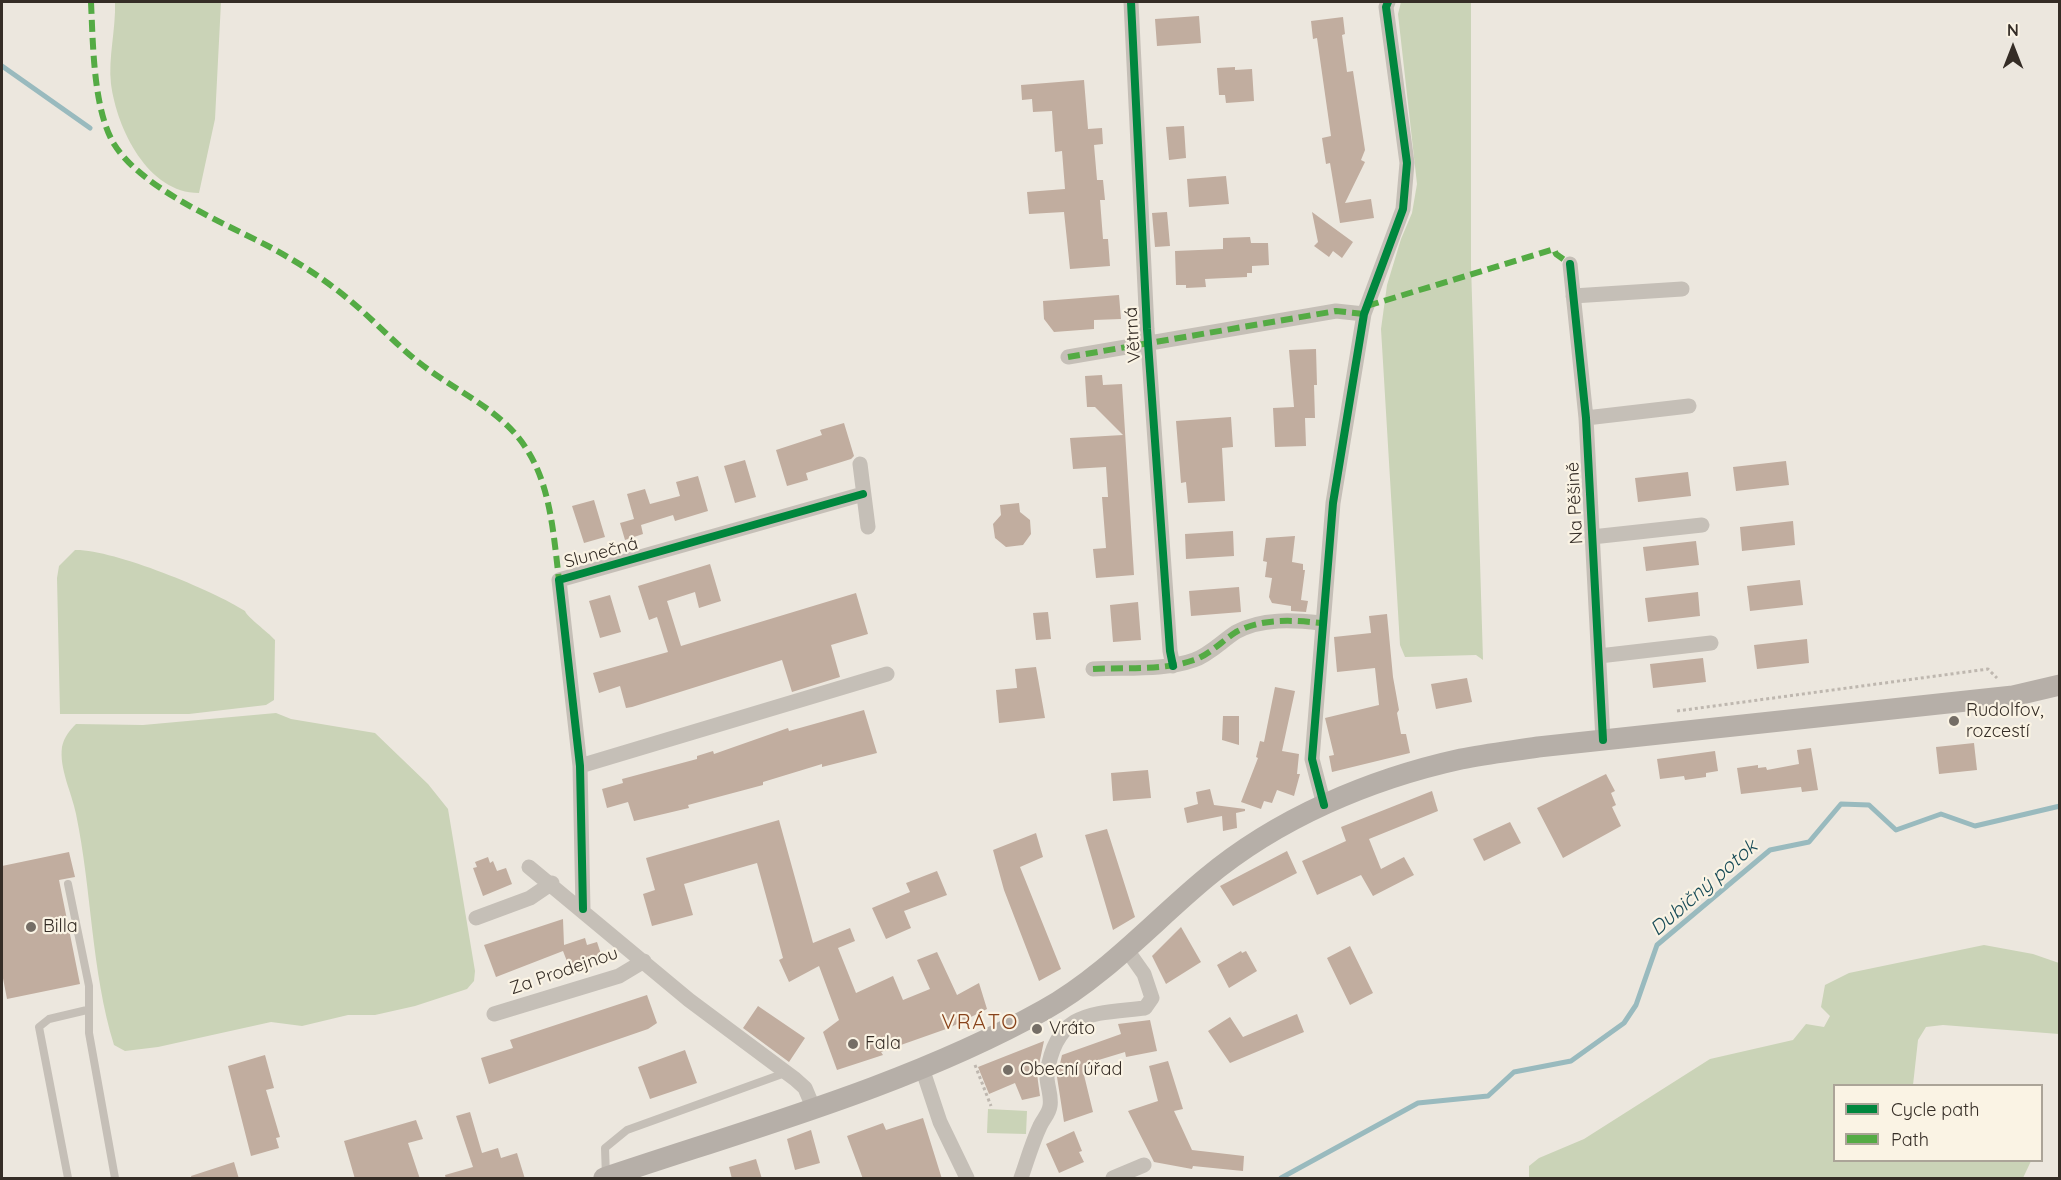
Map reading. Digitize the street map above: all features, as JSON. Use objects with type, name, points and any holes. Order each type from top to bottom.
[{"type":"main road","points":[[605,1178],[922,1068],[1045,1009],[1127,950],[1231,859],[1266,836],[1324,805],[1367,787],[1461,759],[1664,732],[2003,697],[2060,685]]},
{"type":"street","name":"Větrná","points":[[1131,2],[1148,342],[1170,651],[1173,666]]},
{"type":"street","points":[[1324,805],[1312,759],[1333,503],[1364,314],[1403,209],[1407,163],[1386,7],[1388,2]]},
{"type":"street","name":"Na Pěšině","points":[[1570,264],[1586,418],[1603,740]]},
{"type":"street","points":[[1573,296],[1682,288]]},
{"type":"street","points":[[1068,357],[1336,311],[1364,314]]},
{"type":"street","points":[[1586,418],[1689,406]]},
{"type":"street","points":[[860,464],[868,527]]},
{"type":"street","name":"Slunečná","points":[[583,909],[580,766],[559,580],[863,495]]},
{"type":"street","name":"Na Pěšině","points":[[1592,537],[1702,525]]},
{"type":"street","points":[[1093,669],[1173,666],[1196,660],[1237,632],[1255,625],[1291,620],[1322,623]]},
{"type":"street","points":[[1599,656],[1710,643]]},
{"type":"street","points":[[580,766],[887,674]]},
{"type":"street","points":[[529,867],[547,887],[583,909],[689,1000],[805,1088],[813,1107]]},
{"type":"street","points":[[476,918],[531,898],[547,887]]},
{"type":"street","points":[[1021,1179],[1032,1145],[1049,1112],[1051,1104],[1047,1076],[1056,1040],[1063,1030],[1084,1015],[1145,1008],[1152,998],[1144,974],[1127,950]]},
{"type":"street","name":"Za Prodejnou","points":[[494,1014],[619,976],[644,961]]},
{"type":"street","points":[[922,1068],[940,1122],[967,1179]]},
{"type":"street","points":[[1113,1179],[1144,1165]]},
{"type":"lane","points":[[68,885],[89,986],[87,1010],[115,1179]]},
{"type":"lane","points":[[68,1179],[39,1027],[49,1019],[87,1010]]},
{"type":"lane","points":[[605,1178],[606,1148],[627,1130],[786,1072]]},
{"type":"path","points":[[1664,732],[1661,716],[1685,709],[1988,669],[2000,680],[2003,697]]},
{"type":"path","points":[[968,1047],[991,1106]]},
{"type":"green space","points":[[115,2],[221,2],[215,119],[199,193],[181,190],[165,182],[150,170],[138,155],[120,120],[114,102],[110,64]]},
{"type":"green space","points":[[1401,2],[1471,2],[1471,265],[1483,660],[1476,655],[1405,657],[1400,645],[1381,329],[1387,285],[1401,239],[1412,213],[1417,184],[1398,14]]},
{"type":"green space","points":[[75,550],[92,551],[137,563],[210,592],[245,611],[275,640],[274,700],[266,705],[189,714],[60,714],[57,578],[59,566]]},
{"type":"green space","points":[[276,713],[291,719],[375,733],[428,784],[448,809],[475,971],[474,981],[467,989],[415,1006],[375,1015],[348,1015],[302,1026],[271,1022],[158,1047],[125,1051],[114,1045],[106,1017],[81,843],[74,806],[62,764],[64,740],[76,724],[143,725]]},
{"type":"green space","points":[[1984,945],[2033,954],[2059,963],[2059,1034],[1943,1025],[1926,1027],[1918,1040],[1913,1084],[1833,1084],[1833,1162],[2031,1162],[2023,1178],[1529,1178],[1529,1166],[1539,1158],[1584,1139],[1710,1059],[1793,1040],[1806,1024],[1824,1027],[1830,1016],[1821,1007],[1825,985],[1849,973]]},
{"type":"green space","points":[[988,1109],[1027,1111],[1026,1134],[987,1133]]},
{"type":"building","points":[[1199,16],[1201,43],[1157,46],[1155,19]]},
{"type":"building","points":[[1343,17],[1345,34],[1342,35],[1347,72],[1353,71],[1365,150],[1361,160],[1365,162],[1345,203],[1371,199],[1374,218],[1340,223],[1330,163],[1326,164],[1322,138],[1331,136],[1317,38],[1313,39],[1311,21]]},
{"type":"building","points":[[1235,67],[1235,70],[1252,69],[1254,101],[1226,103],[1225,95],[1219,95],[1217,68]]},
{"type":"building","points":[[1084,80],[1088,129],[1102,128],[1103,144],[1094,145],[1097,180],[1103,180],[1105,200],[1100,200],[1103,239],[1108,239],[1110,266],[1070,269],[1064,212],[1029,214],[1027,192],[1065,189],[1062,151],[1055,152],[1052,111],[1033,112],[1032,99],[1022,100],[1021,85]]},
{"type":"building","points":[[1184,126],[1186,158],[1169,160],[1166,127]]},
{"type":"building","points":[[1226,176],[1229,204],[1189,207],[1187,179]]},
{"type":"building","points":[[1167,212],[1170,246],[1155,247],[1152,213]]},
{"type":"building","points":[[1312,212],[1353,242],[1342,258],[1333,251],[1329,257],[1314,246],[1318,242]]},
{"type":"building","points":[[1250,237],[1251,243],[1268,243],[1269,265],[1252,266],[1252,273],[1247,273],[1247,277],[1205,279],[1206,287],[1186,288],[1186,285],[1176,285],[1175,251],[1223,249],[1223,238]]},
{"type":"building","points":[[1119,295],[1121,319],[1094,320],[1094,329],[1054,332],[1044,319],[1043,301]]},
{"type":"building","points":[[1316,349],[1315,418],[1305,418],[1306,446],[1275,447],[1273,408],[1294,407],[1289,350]]},
{"type":"building","points":[[1102,375],[1103,385],[1122,384],[1134,575],[1096,578],[1093,549],[1106,548],[1102,497],[1108,497],[1106,467],[1073,469],[1070,438],[1123,435],[1095,407],[1087,407],[1085,376]]},
{"type":"building","points":[[1231,417],[1233,447],[1222,448],[1225,501],[1188,503],[1186,482],[1181,483],[1176,421]]},
{"type":"building","points":[[844,423],[854,456],[851,459],[806,473],[808,480],[787,486],[776,450],[822,435],[820,430]]},
{"type":"building","points":[[745,460],[756,497],[735,503],[724,466]]},
{"type":"building","points":[[1786,461],[1789,485],[1736,491],[1733,467]]},
{"type":"building","points":[[1688,472],[1691,496],[1638,502],[1635,478]]},
{"type":"building","points":[[698,476],[708,511],[675,521],[673,515],[641,525],[643,534],[625,540],[620,523],[634,519],[627,494],[645,489],[650,504],[680,496],[676,482]]},
{"type":"building","points":[[594,500],[605,537],[584,543],[572,506]]},
{"type":"building","points":[[1019,503],[1020,512],[1030,520],[1031,534],[1023,545],[1006,547],[995,538],[993,524],[1001,515],[1000,505]]},
{"type":"building","points":[[1793,521],[1795,545],[1742,551],[1740,527]]},
{"type":"building","points":[[1233,531],[1234,556],[1186,559],[1185,534]]},
{"type":"building","points":[[1295,536],[1292,562],[1303,564],[1303,570],[1305,570],[1301,600],[1308,601],[1306,612],[1291,611],[1291,606],[1272,603],[1269,597],[1272,578],[1265,577],[1267,562],[1263,561],[1266,538]]},
{"type":"building","points":[[1696,541],[1699,565],[1646,571],[1643,547]]},
{"type":"building","points":[[710,564],[721,601],[699,608],[695,592],[667,601],[681,646],[856,593],[868,634],[831,645],[840,677],[792,692],[782,660],[632,707],[626,708],[620,686],[599,693],[593,673],[668,652],[657,617],[649,620],[638,586]]},
{"type":"building","points":[[1800,580],[1803,605],[1750,611],[1747,586]]},
{"type":"building","points":[[1239,587],[1241,612],[1191,616],[1189,591]]},
{"type":"building","points":[[1698,592],[1700,616],[1648,622],[1645,598]]},
{"type":"building","points":[[610,595],[621,632],[600,638],[589,601]]},
{"type":"building","points":[[1138,602],[1141,640],[1113,642],[1110,605]]},
{"type":"building","points":[[1048,612],[1051,639],[1036,640],[1033,613]]},
{"type":"building","points":[[1387,614],[1393,677],[1399,710],[1397,713],[1401,734],[1406,734],[1410,753],[1332,772],[1329,756],[1334,755],[1325,718],[1379,705],[1375,668],[1337,672],[1334,637],[1371,633],[1369,616]]},
{"type":"building","points":[[1807,639],[1809,663],[1757,669],[1754,645]]},
{"type":"building","points":[[1703,658],[1706,682],[1653,688],[1650,664]]},
{"type":"building","points":[[1036,667],[1045,718],[999,723],[996,690],[1017,688],[1015,669]]},
{"type":"building","points":[[1467,678],[1472,702],[1436,709],[1431,684]]},
{"type":"building","points":[[1275,687],[1295,691],[1282,751],[1299,754],[1297,774],[1300,774],[1294,796],[1277,790],[1272,803],[1264,801],[1261,809],[1241,802],[1258,758],[1256,757],[1260,741],[1264,742]]},
{"type":"building","points":[[864,710],[877,753],[822,767],[822,764],[763,782],[763,785],[688,805],[689,808],[634,821],[628,802],[607,808],[602,789],[623,783],[622,779],[697,759],[697,756],[713,751],[714,754],[788,728],[789,731]]},
{"type":"building","points":[[1223,716],[1239,716],[1239,745],[1222,740]]},
{"type":"building","points":[[1974,743],[1977,770],[1939,774],[1936,747]]},
{"type":"building","points":[[1811,748],[1818,790],[1802,792],[1801,787],[1741,794],[1737,768],[1758,765],[1758,768],[1766,767],[1767,770],[1799,764],[1797,750]]},
{"type":"building","points":[[1715,751],[1718,771],[1706,773],[1706,777],[1685,780],[1684,776],[1660,779],[1657,759]]},
{"type":"building","points":[[1148,770],[1151,798],[1113,801],[1111,773]]},
{"type":"building","points":[[1606,774],[1615,791],[1611,793],[1616,805],[1612,807],[1621,826],[1563,858],[1537,808]]},
{"type":"building","points":[[1210,789],[1214,805],[1245,809],[1245,811],[1236,813],[1237,828],[1223,831],[1222,816],[1187,823],[1184,808],[1198,804],[1196,792]]},
{"type":"building","points":[[1432,791],[1438,811],[1369,839],[1381,869],[1404,857],[1414,875],[1373,896],[1361,875],[1317,895],[1302,861],[1346,841],[1341,827]]},
{"type":"building","points":[[779,820],[813,943],[850,928],[855,941],[838,948],[856,993],[893,976],[903,1000],[930,989],[917,960],[937,952],[957,995],[979,983],[987,1009],[949,1028],[881,1052],[883,1055],[837,1070],[823,1032],[839,1020],[819,966],[789,982],[779,960],[783,958],[757,863],[684,884],[693,915],[652,926],[643,894],[655,890],[646,858]]},
{"type":"building","points":[[1510,822],[1521,843],[1484,861],[1473,839]]},
{"type":"building","points":[[1107,829],[1135,917],[1113,930],[1085,835]]},
{"type":"building","points":[[1036,833],[1043,857],[1020,867],[1061,969],[1039,981],[1004,890],[993,850]]},
{"type":"building","points":[[1287,851],[1297,873],[1233,906],[1220,886]]},
{"type":"building","points":[[69,852],[75,877],[59,880],[80,984],[7,999],[2,973],[2,866]]},
{"type":"building","points":[[488,857],[490,863],[493,861],[497,871],[506,868],[512,884],[483,896],[473,868],[477,867],[475,862]]},
{"type":"building","points":[[937,871],[947,895],[904,911],[911,928],[886,939],[872,908],[910,892],[906,883]]},
{"type":"building","points":[[563,919],[564,945],[585,938],[587,945],[597,942],[602,957],[570,969],[563,951],[496,977],[484,945]]},
{"type":"building","points":[[1181,927],[1201,962],[1166,984],[1152,956]]},
{"type":"building","points":[[1350,946],[1373,993],[1350,1005],[1327,958]]},
{"type":"building","points":[[1241,951],[1242,953],[1246,951],[1257,971],[1229,988],[1217,965]]},
{"type":"building","points":[[647,995],[657,1023],[648,1029],[489,1084],[481,1058],[513,1048],[510,1040]]},
{"type":"building","points":[[758,1006],[805,1038],[789,1062],[743,1028]]},
{"type":"building","points":[[1297,1014],[1304,1032],[1230,1063],[1208,1031],[1230,1017],[1243,1037]]},
{"type":"building","points":[[1150,1020],[1157,1051],[1126,1057],[1125,1052],[1092,1062],[1094,1066],[1083,1071],[1093,1112],[1064,1122],[1057,1077],[1062,1055],[1121,1034],[1118,1024]]},
{"type":"building","name":"Obecní úřad","points":[[1044,1041],[1037,1074],[1040,1096],[1022,1100],[1015,1083],[989,1094],[978,1067]]},
{"type":"building","points":[[685,1050],[697,1083],[650,1099],[638,1067]]},
{"type":"building","points":[[265,1055],[274,1088],[266,1090],[280,1137],[276,1138],[279,1148],[251,1156],[228,1066]]},
{"type":"building","points":[[1168,1061],[1183,1109],[1174,1111],[1192,1150],[1244,1156],[1243,1171],[1193,1166],[1192,1169],[1154,1162],[1128,1111],[1158,1101],[1149,1066]]},
{"type":"building","points":[[470,1112],[482,1153],[498,1148],[501,1158],[517,1153],[525,1179],[446,1179],[445,1175],[473,1167],[456,1116]]},
{"type":"building","points":[[923,1118],[942,1179],[863,1179],[847,1136],[883,1123],[886,1130]]},
{"type":"building","points":[[416,1120],[423,1139],[408,1143],[420,1179],[355,1179],[344,1141]]},
{"type":"building","points":[[811,1130],[820,1163],[795,1170],[787,1139]]},
{"type":"building","points":[[1074,1131],[1084,1162],[1059,1173],[1046,1144]]},
{"type":"building","points":[[756,1159],[762,1179],[732,1179],[729,1167]]},
{"type":"building","points":[[234,1162],[239,1179],[192,1179],[191,1176]]},
{"type":"waterway","points":[[2,66],[90,128]]},
{"type":"waterway","name":"Dubičný potok","points":[[1281,1178],[1418,1103],[1488,1096],[1514,1072],[1571,1061],[1624,1023],[1636,1005],[1657,945],[1770,850],[1809,842],[1841,804],[1869,805],[1896,830],[1941,814],[1975,826],[2060,806]]},
{"type":"marked path","points":[[91,2],[98,94],[107,129],[114,144],[143,176],[163,190],[278,252],[319,277],[357,306],[421,364],[507,425],[529,453],[542,482],[553,531],[559,580]]},
{"type":"marked path","points":[[1367,306],[1554,249],[1556,254],[1570,264]]},
{"type":"marked path","points":[[1068,357],[1336,311],[1364,314]]},
{"type":"marked path","points":[[1093,669],[1170,666],[1200,658],[1236,632],[1256,624],[1289,621],[1321,623]]},
{"type":"cycle path","points":[[1131,2],[1147,329],[1170,651],[1173,666]]},
{"type":"cycle path","points":[[1324,805],[1312,759],[1333,503],[1364,314],[1403,209],[1407,163],[1386,7],[1388,2]]},
{"type":"cycle path","points":[[1570,264],[1586,418],[1603,740]]},
{"type":"cycle path","points":[[583,909],[580,766],[559,580],[863,494]]},
{"type":"place","name":"Rudolfov, rozcestí","points":[[1954,721]]},
{"type":"place","name":"Billa","points":[[31,927]]},
{"type":"place","name":"Vráto","points":[[1037,1029]]},
{"type":"place","name":"Fala","points":[[853,1044]]},
{"type":"place","name":"Obecní úřad","points":[[1008,1070]]},
{"type":"district","name":"VRÁTO","points":[[980,1023]]}]
